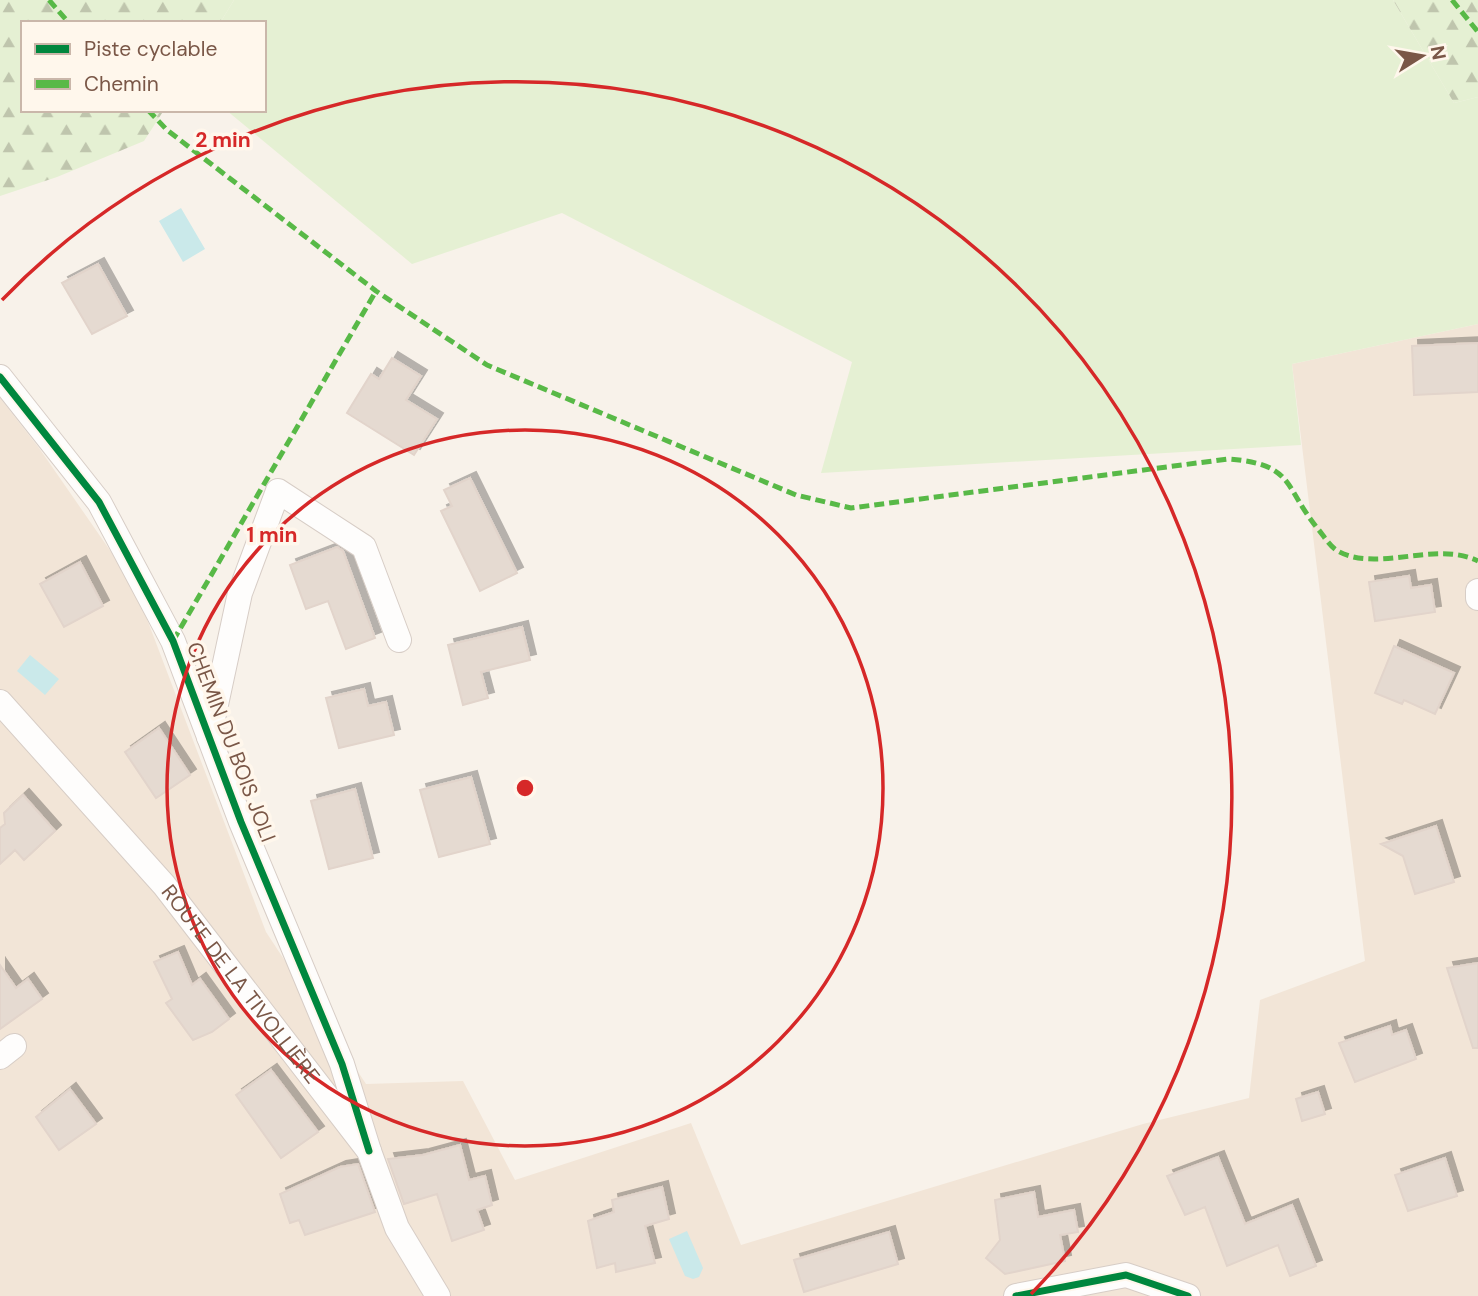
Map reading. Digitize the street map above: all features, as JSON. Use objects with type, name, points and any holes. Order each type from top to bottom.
[{"type":"street","name":"CHEMIN DU BOIS JOLI","points":[[0,377],[99,502],[173,641],[209,737],[342,1064],[369,1151]]},
{"type":"street","points":[[209,737],[240,593],[278,491],[364,547],[399,640]]},
{"type":"street","points":[[1478,591],[1478,598]]},
{"type":"street","name":"ROUTE DE LA TIVOLLIÈRE","points":[[0,702],[164,885],[369,1151],[397,1228],[438,1296]]},
{"type":"street","points":[[1016,1296],[1126,1275],[1188,1296]]},
{"type":"shaded area","points":[[1478,324],[1478,1296],[0,1296],[0,398],[39,448],[134,585],[266,932],[366,1084],[463,1081],[515,1180],[691,1123],[741,1245],[1143,1124],[1249,1098],[1260,1000],[1365,961],[1292,364]]},
{"type":"green space","points":[[0,0],[234,0],[221,21],[21,21],[21,112],[163,112],[144,141],[57,177],[0,196]]},
{"type":"green space","points":[[234,0],[1393,0],[1454,103],[1478,97],[1478,324],[1292,364],[1301,445],[821,473],[852,362],[562,213],[412,264],[228,112],[266,112],[266,21],[221,21]]},
{"type":"green space","points":[[1393,0],[1478,0],[1478,97],[1454,103]]},
{"type":"water","points":[[181,208],[205,249],[183,262],[159,221]]},
{"type":"water","points":[[30,655],[59,679],[45,695],[17,671]]},
{"type":"water","points":[[687,1231],[703,1268],[699,1277],[693,1279],[685,1276],[669,1239]]},
{"type":"building","points":[[98,264],[127,316],[92,334],[62,283]]},
{"type":"building","points":[[1478,343],[1478,392],[1414,395],[1412,346]]},
{"type":"building","points":[[392,358],[421,376],[406,400],[437,419],[414,455],[347,413],[371,374],[379,379]]},
{"type":"building","points":[[470,478],[517,573],[480,591],[441,511],[452,506],[444,490]]},
{"type":"building","points":[[337,547],[343,551],[375,638],[346,649],[328,601],[306,609],[290,565]]},
{"type":"building","points":[[80,562],[103,606],[64,627],[40,584]]},
{"type":"building","points":[[1409,576],[1411,588],[1431,585],[1435,612],[1375,621],[1369,582]]},
{"type":"building","points":[[522,627],[530,660],[481,672],[488,698],[463,705],[448,645]]},
{"type":"building","points":[[1394,646],[1454,673],[1435,714],[1404,700],[1402,704],[1375,693]]},
{"type":"building","points":[[364,689],[368,706],[386,702],[394,735],[339,748],[326,698]]},
{"type":"building","points":[[159,728],[190,775],[156,798],[125,752]]},
{"type":"building","points":[[471,777],[490,844],[439,857],[420,790]]},
{"type":"building","points":[[355,789],[373,858],[329,869],[311,801]]},
{"type":"building","points":[[23,795],[55,831],[24,860],[15,850],[0,864],[0,828],[5,824],[4,813]]},
{"type":"building","points":[[1436,826],[1454,882],[1415,894],[1403,856],[1381,844]]},
{"type":"building","points":[[178,952],[192,985],[200,979],[229,1019],[212,1032],[193,1040],[166,1003],[172,999],[154,962]]},
{"type":"building","points":[[1478,963],[1478,1048],[1473,1048],[1447,968]]},
{"type":"building","points":[[0,965],[16,988],[28,979],[42,999],[0,1029]]},
{"type":"building","points":[[1390,1026],[1392,1035],[1406,1030],[1416,1059],[1355,1082],[1339,1043]]},
{"type":"building","points":[[271,1070],[318,1132],[281,1158],[236,1095]]},
{"type":"building","points":[[70,1089],[96,1124],[59,1150],[36,1117]]},
{"type":"building","points":[[1318,1092],[1325,1114],[1302,1121],[1296,1099]]},
{"type":"building","points":[[460,1145],[469,1180],[485,1176],[492,1205],[477,1210],[484,1230],[452,1241],[437,1194],[404,1204],[388,1159],[423,1155]]},
{"type":"building","points":[[1218,1157],[1245,1224],[1292,1205],[1316,1266],[1290,1276],[1278,1245],[1227,1266],[1205,1207],[1185,1215],[1167,1176]]},
{"type":"building","points":[[1445,1158],[1457,1196],[1408,1211],[1395,1175]]},
{"type":"building","points":[[358,1164],[375,1212],[305,1235],[299,1220],[290,1223],[280,1194],[340,1167]]},
{"type":"building","points":[[662,1187],[669,1219],[645,1226],[655,1263],[616,1272],[615,1263],[597,1268],[588,1221],[614,1212],[612,1200]]},
{"type":"building","points":[[1034,1192],[1038,1217],[1074,1210],[1078,1232],[1060,1235],[1065,1261],[1005,1274],[986,1258],[1000,1240],[995,1200]]},
{"type":"building","points":[[889,1232],[898,1264],[804,1292],[794,1260]]},
{"type":"marked path","points":[[49,0],[67,21]]},
{"type":"marked path","points":[[1452,0],[1478,32]]},
{"type":"marked path","points":[[150,112],[167,130],[376,291],[487,365],[796,495],[851,508],[1228,459],[1250,462],[1277,472],[1331,545],[1352,557],[1369,559],[1444,554],[1461,555],[1478,561]]},
{"type":"marked path","points":[[173,641],[376,291]]},
{"type":"cycle path","points":[[0,377],[99,502],[173,641],[241,822],[342,1064],[369,1151]]},
{"type":"cycle path","points":[[1016,1296],[1126,1275],[1188,1296]]}]
